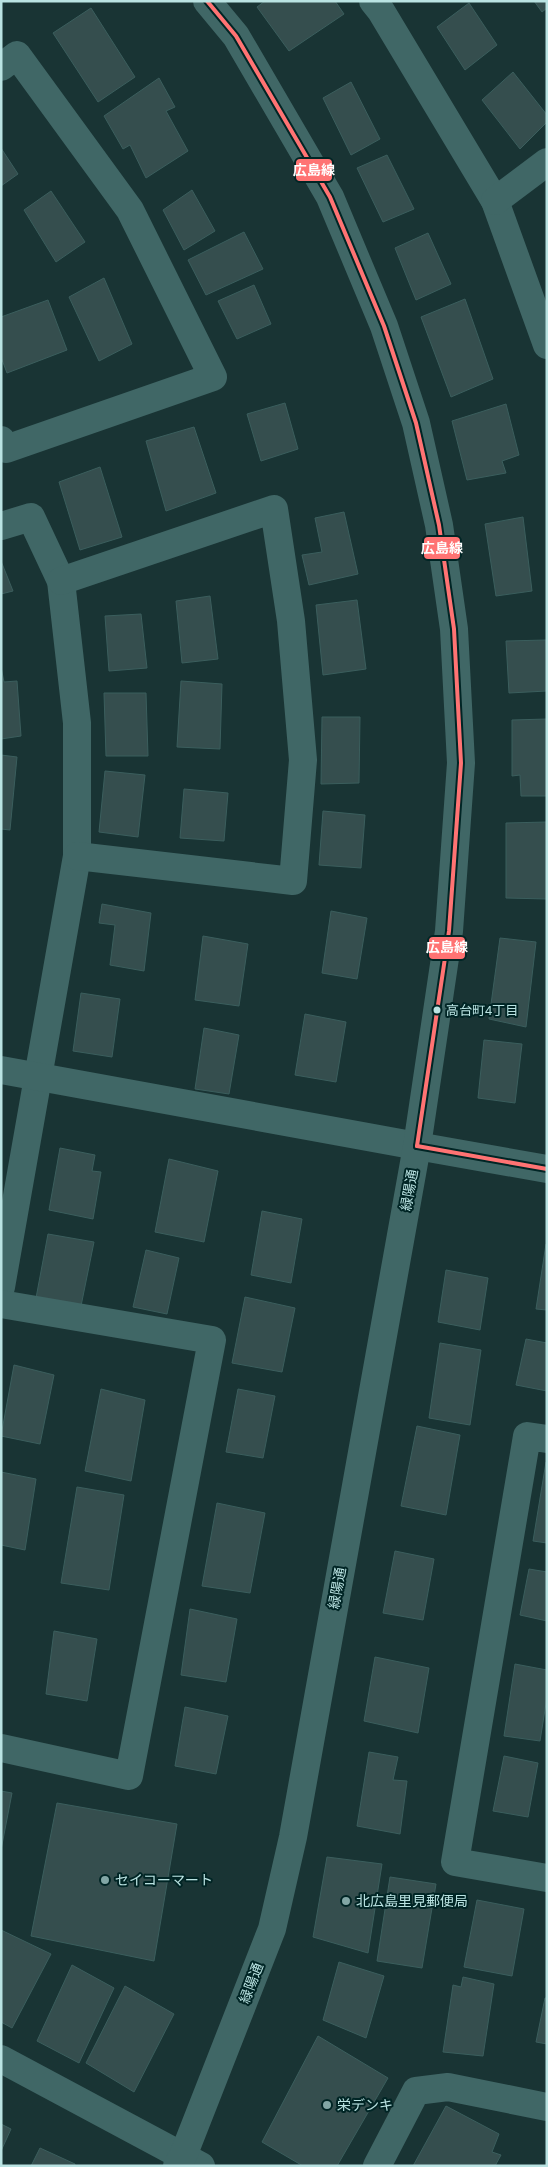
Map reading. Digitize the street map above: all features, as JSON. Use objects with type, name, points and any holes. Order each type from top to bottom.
[{"type":"street","name":"緑陽通","points":[[187,2162],[272,1929],[293,1837],[417,1146],[450,932],[461,763],[454,629],[439,525],[413,414],[384,326],[330,197],[236,36],[208,1]]},
{"type":"street","points":[[383,5],[495,201],[547,345]]},
{"type":"street","points":[[1,67],[17,55],[130,210],[212,377],[6,449],[1,440]]},
{"type":"street","points":[[495,201],[547,162]]},
{"type":"street","points":[[61,581],[274,509],[291,621],[303,760],[293,882],[77,856]]},
{"type":"street","points":[[1,526],[31,517],[61,581],[77,723],[77,856],[1,1287]]},
{"type":"street","points":[[1,1070],[547,1169]]},
{"type":"street","points":[[1,1304],[212,1340],[129,1776],[1,1748]]},
{"type":"street","points":[[547,1439],[527,1436],[455,1862],[547,1878]]},
{"type":"street","points":[[1,2059],[187,2162]]},
{"type":"street","points":[[377,2166],[416,2091],[448,2087],[547,2107]]},
{"type":"building","points":[[265,1],[335,1],[344,14],[289,51],[257,7]]},
{"type":"building","points":[[534,1],[547,1],[547,8],[542,12]]},
{"type":"building","points":[[469,3],[497,45],[465,70],[437,27]]},
{"type":"building","points":[[91,8],[135,77],[98,102],[53,33]]},
{"type":"building","points":[[513,72],[547,115],[547,122],[520,149],[482,100]]},
{"type":"building","points":[[159,78],[175,107],[166,111],[188,151],[146,178],[130,145],[123,149],[104,116]]},
{"type":"building","points":[[351,82],[380,139],[351,155],[323,98]]},
{"type":"building","points":[[1,148],[18,174],[1,186]]},
{"type":"building","points":[[387,155],[414,209],[383,222],[357,168]]},
{"type":"building","points":[[192,190],[215,231],[184,250],[163,210]]},
{"type":"building","points":[[51,191],[85,242],[56,262],[24,210]]},
{"type":"building","points":[[244,232],[263,269],[206,295],[188,260]]},
{"type":"building","points":[[428,233],[451,284],[416,300],[395,248]]},
{"type":"building","points":[[104,278],[132,344],[99,361],[69,297]]},
{"type":"building","points":[[254,285],[271,324],[237,339],[218,301]]},
{"type":"building","points":[[465,299],[493,379],[451,397],[421,317]]},
{"type":"building","points":[[48,300],[67,350],[7,373],[1,357],[1,317]]},
{"type":"building","points":[[285,403],[298,449],[261,461],[247,414]]},
{"type":"building","points":[[506,404],[519,455],[502,461],[506,473],[467,480],[452,421]]},
{"type":"building","points":[[194,427],[216,493],[166,511],[146,441]]},
{"type":"building","points":[[100,467],[122,537],[80,550],[59,482]]},
{"type":"building","points":[[344,512],[358,574],[309,585],[302,555],[322,552],[315,518]]},
{"type":"building","points":[[523,517],[532,591],[496,596],[485,524]]},
{"type":"building","points":[[1,561],[13,591],[1,594]]},
{"type":"building","points":[[210,596],[218,659],[182,663],[176,601]]},
{"type":"building","points":[[357,600],[366,669],[323,675],[316,605]]},
{"type":"building","points":[[141,614],[147,668],[109,671],[105,616]]},
{"type":"building","points":[[546,640],[547,691],[509,693],[506,641]]},
{"type":"building","points":[[1,667],[4,682],[17,681],[21,736],[1,739]]},
{"type":"building","points":[[181,681],[222,684],[220,749],[177,747]]},
{"type":"building","points":[[104,693],[146,693],[148,756],[106,756]]},
{"type":"building","points":[[322,717],[360,717],[359,783],[321,784]]},
{"type":"building","points":[[547,719],[547,796],[521,796],[520,775],[512,776],[512,720]]},
{"type":"building","points":[[1,755],[17,757],[10,830],[1,829]]},
{"type":"building","points":[[105,771],[145,775],[138,837],[99,832]]},
{"type":"building","points":[[184,789],[228,793],[224,841],[180,838]]},
{"type":"building","points":[[323,811],[365,815],[361,868],[319,865]]},
{"type":"building","points":[[547,822],[547,899],[506,898],[506,823]]},
{"type":"building","points":[[102,904],[151,913],[144,971],[110,965],[115,925],[99,923]]},
{"type":"building","points":[[331,911],[367,918],[357,979],[322,973]]},
{"type":"building","points":[[203,936],[248,944],[239,1006],[195,1000]]},
{"type":"building","points":[[500,938],[536,942],[526,1027],[489,1019]]},
{"type":"building","points":[[81,993],[120,999],[112,1057],[73,1051]]},
{"type":"building","points":[[305,1014],[346,1022],[336,1082],[295,1075]]},
{"type":"building","points":[[204,1028],[239,1035],[229,1094],[195,1089]]},
{"type":"building","points":[[484,1040],[522,1044],[515,1103],[478,1098]]},
{"type":"building","points":[[60,1148],[95,1155],[92,1171],[101,1172],[93,1219],[49,1210]]},
{"type":"building","points":[[169,1159],[218,1171],[204,1242],[155,1232]]},
{"type":"building","points":[[262,1211],[302,1219],[291,1283],[251,1275]]},
{"type":"building","points":[[48,1234],[94,1242],[81,1306],[36,1298]]},
{"type":"building","points":[[547,1244],[547,1310],[536,1309]]},
{"type":"building","points":[[146,1250],[179,1258],[167,1314],[133,1307]]},
{"type":"building","points":[[446,1270],[488,1278],[480,1330],[438,1322]]},
{"type":"building","points":[[245,1297],[295,1308],[282,1372],[232,1363]]},
{"type":"building","points":[[526,1339],[547,1343],[547,1391],[516,1385]]},
{"type":"building","points":[[440,1343],[481,1350],[470,1425],[429,1418]]},
{"type":"building","points":[[14,1365],[54,1375],[40,1444],[1,1436]]},
{"type":"building","points":[[101,1389],[145,1400],[131,1481],[85,1471]]},
{"type":"building","points":[[238,1389],[275,1396],[263,1458],[226,1452]]},
{"type":"building","points":[[417,1426],[460,1435],[446,1515],[401,1506]]},
{"type":"building","points":[[547,1462],[547,1543],[533,1541]]},
{"type":"building","points":[[1,1472],[36,1479],[25,1550],[1,1545]]},
{"type":"building","points":[[77,1487],[124,1495],[109,1590],[61,1583]]},
{"type":"building","points":[[217,1503],[265,1513],[250,1593],[202,1586]]},
{"type":"building","points":[[395,1551],[434,1559],[423,1620],[383,1613]]},
{"type":"building","points":[[529,1569],[547,1572],[547,1621],[520,1615]]},
{"type":"building","points":[[190,1609],[237,1619],[226,1682],[181,1675]]},
{"type":"building","points":[[54,1631],[97,1639],[87,1701],[46,1694]]},
{"type":"building","points":[[375,1657],[429,1668],[418,1733],[364,1721]]},
{"type":"building","points":[[515,1664],[547,1670],[547,1697],[540,1741],[504,1736]]},
{"type":"building","points":[[185,1707],[228,1716],[216,1774],[175,1766]]},
{"type":"building","points":[[369,1752],[398,1757],[393,1780],[407,1781],[400,1834],[357,1826]]},
{"type":"building","points":[[504,1756],[538,1763],[528,1817],[493,1811]]},
{"type":"building","points":[[1,1791],[12,1793],[1,1850]]},
{"type":"building","name":"セイコーマート","points":[[57,1803],[177,1824],[154,1961],[31,1936]]},
{"type":"building","points":[[327,1857],[382,1864],[368,1953],[313,1937]]},
{"type":"building","points":[[390,1877],[436,1884],[422,1968],[377,1961]]},
{"type":"building","points":[[477,1900],[524,1909],[512,1976],[464,1967]]},
{"type":"building","points":[[1,1930],[51,1954],[12,2028],[1,2022]]},
{"type":"building","points":[[339,1962],[384,1976],[366,2038],[323,2020]]},
{"type":"building","points":[[72,1965],[114,1988],[79,2063],[37,2041]]},
{"type":"building","points":[[463,1977],[494,1984],[483,2056],[443,2052],[453,1985],[461,1987]]},
{"type":"building","points":[[125,1986],[174,2014],[134,2092],[86,2063]]},
{"type":"building","points":[[545,1998],[547,1998],[547,2044],[536,2042]]},
{"type":"building","name":"栄デンキ","points":[[318,2036],[388,2078],[337,2166],[303,2166],[262,2142]]},
{"type":"building","points":[[446,2106],[499,2134],[492,2152],[501,2155],[495,2166],[413,2166]]},
{"type":"building","points":[[1,2124],[11,2129],[1,2151]]},
{"type":"building","points":[[40,2148],[75,2164],[75,2166],[31,2166]]},
{"type":"transit line","name":"広島線","points":[[207,1],[236,36],[330,197],[384,326],[416,423],[439,525],[454,629],[461,763],[449,931],[417,1146]]},
{"type":"transit line","name":"広島線","points":[[417,1146],[547,1169]]},
{"type":"place","name":"高台町4丁目","points":[[437,1010]]},
{"type":"place","name":"セイコーマート","points":[[105,1880]]},
{"type":"place","name":"北広島里見郵便局","points":[[346,1901]]},
{"type":"place","name":"栄デンキ","points":[[327,2105]]}]
